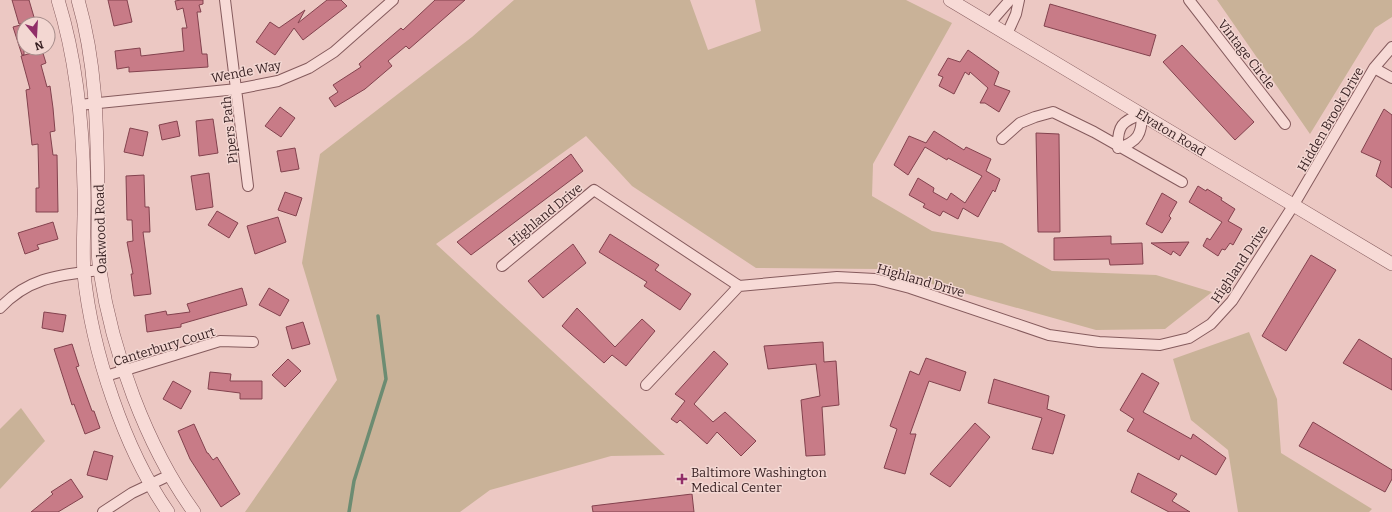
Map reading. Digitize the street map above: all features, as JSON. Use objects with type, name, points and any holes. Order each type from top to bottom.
[{"type":"street","name":"Oakwood Road","points":[[58,0],[71,53],[80,105],[84,189],[84,272],[89,310],[106,376],[128,437],[151,485],[168,512]]},
{"type":"street","name":"Oakwood Road","points":[[78,0],[91,61],[96,104],[99,270],[124,371],[145,424],[170,475],[194,512]]},
{"type":"street","name":"Pipers Path","points":[[225,0],[248,186]]},
{"type":"street","name":"Wende Way","points":[[80,105],[237,89],[278,81],[309,68],[334,52],[393,0]]},
{"type":"street","name":"Elvaton Road","points":[[950,0],[1392,264]]},
{"type":"street","points":[[989,24],[1010,0]]},
{"type":"street","points":[[1007,34],[1016,14],[1019,0]]},
{"type":"street","name":"Vintage Circle","points":[[1188,0],[1286,124]]},
{"type":"street","name":"Hidden Brook Drive","points":[[1294,206],[1374,68],[1392,47]]},
{"type":"street","points":[[1374,68],[1392,78]]},
{"type":"street","points":[[1002,139],[1020,123],[1053,112],[1094,132],[1118,148],[1182,182]]},
{"type":"street","points":[[1142,114],[1142,129],[1132,143],[1118,148],[1117,133],[1126,119],[1142,114]]},
{"type":"street","name":"Highland Drive","points":[[502,266],[594,190],[739,286],[837,277],[875,278],[910,288],[1049,336],[1099,342],[1160,345],[1189,338],[1211,324],[1232,302],[1294,206]]},
{"type":"street","points":[[0,308],[18,292],[48,277],[99,270]]},
{"type":"street","points":[[646,385],[739,286]]},
{"type":"street","name":"Canterbury Court","points":[[106,376],[220,341],[253,342]]},
{"type":"street","points":[[103,512],[132,493],[170,475]]},
{"type":"shaded area","points":[[514,0],[690,0],[708,50],[761,31],[755,0],[906,0],[952,23],[873,164],[872,196],[932,231],[1002,243],[1052,271],[1156,275],[1212,292],[1165,329],[1096,330],[878,269],[756,268],[632,186],[586,136],[436,244],[665,455],[611,456],[490,490],[460,512],[245,512],[337,380],[302,263],[320,154],[472,37]]},
{"type":"shaded area","points":[[1217,0],[1392,0],[1392,17],[1375,28],[1310,134]]},
{"type":"shaded area","points":[[1249,332],[1277,399],[1281,453],[1372,509],[1369,512],[1238,512],[1228,450],[1191,420],[1173,359]]},
{"type":"shaded area","points":[[21,408],[45,441],[0,489],[0,429]]},
{"type":"building","points":[[12,0],[29,0],[34,16],[17,16]]},
{"type":"building","points":[[108,0],[127,0],[132,22],[114,26]]},
{"type":"building","points":[[203,0],[203,4],[199,5],[201,12],[197,12],[202,54],[207,54],[208,67],[129,72],[129,67],[117,69],[115,51],[140,48],[141,56],[184,51],[182,28],[187,28],[183,8],[177,10],[175,1]]},
{"type":"building","points":[[327,0],[341,0],[347,6],[303,40],[294,28],[275,55],[256,42],[270,22],[279,28],[305,10],[298,23]]},
{"type":"building","points":[[435,0],[465,0],[409,49],[406,46],[388,61],[392,66],[365,89],[335,107],[329,98],[338,92],[333,85],[361,67],[359,64],[401,28],[403,30]]},
{"type":"building","points":[[1050,4],[1156,35],[1150,56],[1044,26]]},
{"type":"building","points":[[16,26],[16,36],[13,27]]},
{"type":"building","points":[[1182,45],[1254,122],[1235,140],[1163,62]]},
{"type":"building","points":[[968,50],[999,72],[994,85],[1010,91],[999,112],[985,103],[980,103],[988,88],[970,72],[969,75],[965,72],[954,94],[939,86],[943,77],[938,75],[948,58],[960,62]]},
{"type":"building","points":[[21,56],[44,56],[46,63],[41,65],[47,87],[50,86],[53,108],[55,131],[50,132],[53,155],[57,155],[58,212],[36,212],[36,188],[39,188],[38,144],[32,145],[26,90],[30,89]]},
{"type":"building","points":[[280,107],[295,118],[281,137],[265,126]]},
{"type":"building","points":[[1384,109],[1392,115],[1392,188],[1376,176],[1381,161],[1361,152]]},
{"type":"building","points":[[213,119],[218,153],[199,156],[196,121]]},
{"type":"building","points":[[177,121],[180,136],[162,140],[159,125]]},
{"type":"building","points":[[130,128],[148,132],[143,156],[124,152]]},
{"type":"building","points":[[934,131],[964,150],[966,147],[991,159],[986,171],[1000,179],[995,192],[993,190],[978,217],[963,208],[958,219],[943,211],[940,216],[923,207],[925,204],[909,195],[918,178],[934,188],[933,192],[947,200],[951,193],[965,203],[982,176],[948,158],[947,160],[925,147],[908,175],[894,165],[909,136],[926,143]]},
{"type":"building","points":[[1036,133],[1059,134],[1060,232],[1038,232]]},
{"type":"building","points":[[295,148],[299,169],[281,172],[277,151]]},
{"type":"building","points":[[571,154],[583,171],[471,255],[457,242]]},
{"type":"building","points":[[209,173],[213,207],[196,210],[191,176]]},
{"type":"building","points":[[144,175],[145,207],[149,207],[150,232],[143,232],[151,294],[134,296],[131,274],[133,274],[127,242],[133,241],[132,220],[127,220],[126,176]]},
{"type":"building","points":[[1198,186],[1206,191],[1207,189],[1222,198],[1221,200],[1235,209],[1228,221],[1242,229],[1233,245],[1230,243],[1225,250],[1222,249],[1218,256],[1203,246],[1207,238],[1210,240],[1222,222],[1189,202]]},
{"type":"building","points":[[285,192],[302,198],[296,216],[278,210]]},
{"type":"building","points":[[1162,193],[1177,202],[1169,216],[1171,218],[1162,233],[1146,224]]},
{"type":"building","points":[[217,211],[238,223],[229,238],[208,225]]},
{"type":"building","points":[[278,217],[286,242],[255,254],[247,226]]},
{"type":"building","points":[[53,222],[58,239],[37,245],[39,249],[25,254],[18,233]]},
{"type":"building","points":[[610,234],[659,265],[655,270],[691,294],[680,310],[644,286],[647,282],[599,252]]},
{"type":"building","points":[[1111,236],[1111,244],[1142,243],[1143,264],[1110,265],[1109,259],[1054,260],[1054,238]]},
{"type":"building","points":[[1189,242],[1180,256],[1173,251],[1171,255],[1151,243]]},
{"type":"building","points":[[573,244],[586,263],[543,298],[528,281]]},
{"type":"building","points":[[1311,255],[1336,270],[1286,351],[1262,336]]},
{"type":"building","points":[[242,288],[247,305],[181,324],[181,327],[147,332],[145,315],[166,311],[167,315],[190,312],[187,304]]},
{"type":"building","points":[[269,288],[289,300],[280,316],[259,305]]},
{"type":"building","points":[[577,308],[615,347],[642,319],[655,331],[626,366],[612,355],[604,363],[562,326]]},
{"type":"building","points":[[44,312],[66,315],[63,332],[42,328]]},
{"type":"building","points":[[303,322],[310,344],[292,349],[286,327]]},
{"type":"building","points":[[1359,339],[1392,359],[1392,390],[1343,363]]},
{"type":"building","points":[[823,342],[824,362],[836,361],[839,405],[822,407],[825,455],[806,456],[801,400],[820,396],[816,364],[768,369],[764,346]]},
{"type":"building","points":[[72,344],[79,366],[76,367],[92,411],[94,411],[100,428],[85,434],[74,404],[72,405],[54,349]]},
{"type":"building","points":[[714,351],[728,364],[694,404],[713,422],[725,412],[756,441],[741,456],[717,432],[707,444],[680,420],[677,423],[671,419],[685,401],[675,394]]},
{"type":"building","points":[[926,358],[966,372],[960,391],[929,381],[910,434],[916,434],[905,474],[884,468],[897,429],[890,426],[910,371],[919,375]]},
{"type":"building","points":[[288,359],[301,371],[285,387],[272,375]]},
{"type":"building","points":[[210,372],[231,374],[230,381],[262,381],[262,399],[240,399],[240,393],[208,389]]},
{"type":"building","points":[[1142,373],[1159,383],[1143,412],[1191,439],[1193,434],[1226,458],[1216,475],[1181,455],[1179,460],[1127,431],[1134,419],[1120,410]]},
{"type":"building","points":[[994,379],[1049,396],[1047,409],[1065,415],[1053,454],[1032,449],[1042,418],[988,403]]},
{"type":"building","points":[[173,381],[191,391],[181,409],[163,399]]},
{"type":"building","points":[[1313,422],[1392,470],[1392,479],[1385,492],[1299,446]]},
{"type":"building","points":[[975,423],[990,437],[950,487],[930,474]]},
{"type":"building","points":[[194,424],[207,453],[213,460],[217,457],[240,494],[221,507],[190,459],[178,431]]},
{"type":"building","points":[[94,451],[113,456],[107,480],[87,475]]},
{"type":"building","points":[[1138,473],[1177,494],[1172,501],[1190,512],[1169,512],[1131,492]]},
{"type":"building","points":[[71,479],[83,497],[58,512],[31,512],[53,494],[51,492]]},
{"type":"building","points":[[692,494],[694,512],[593,512],[592,506]]},
{"type":"waterway","points":[[349,512],[354,481],[386,379],[378,316]]},
{"type":"place","name":"Baltimore Washington Medical Center","points":[[682,479]]}]
